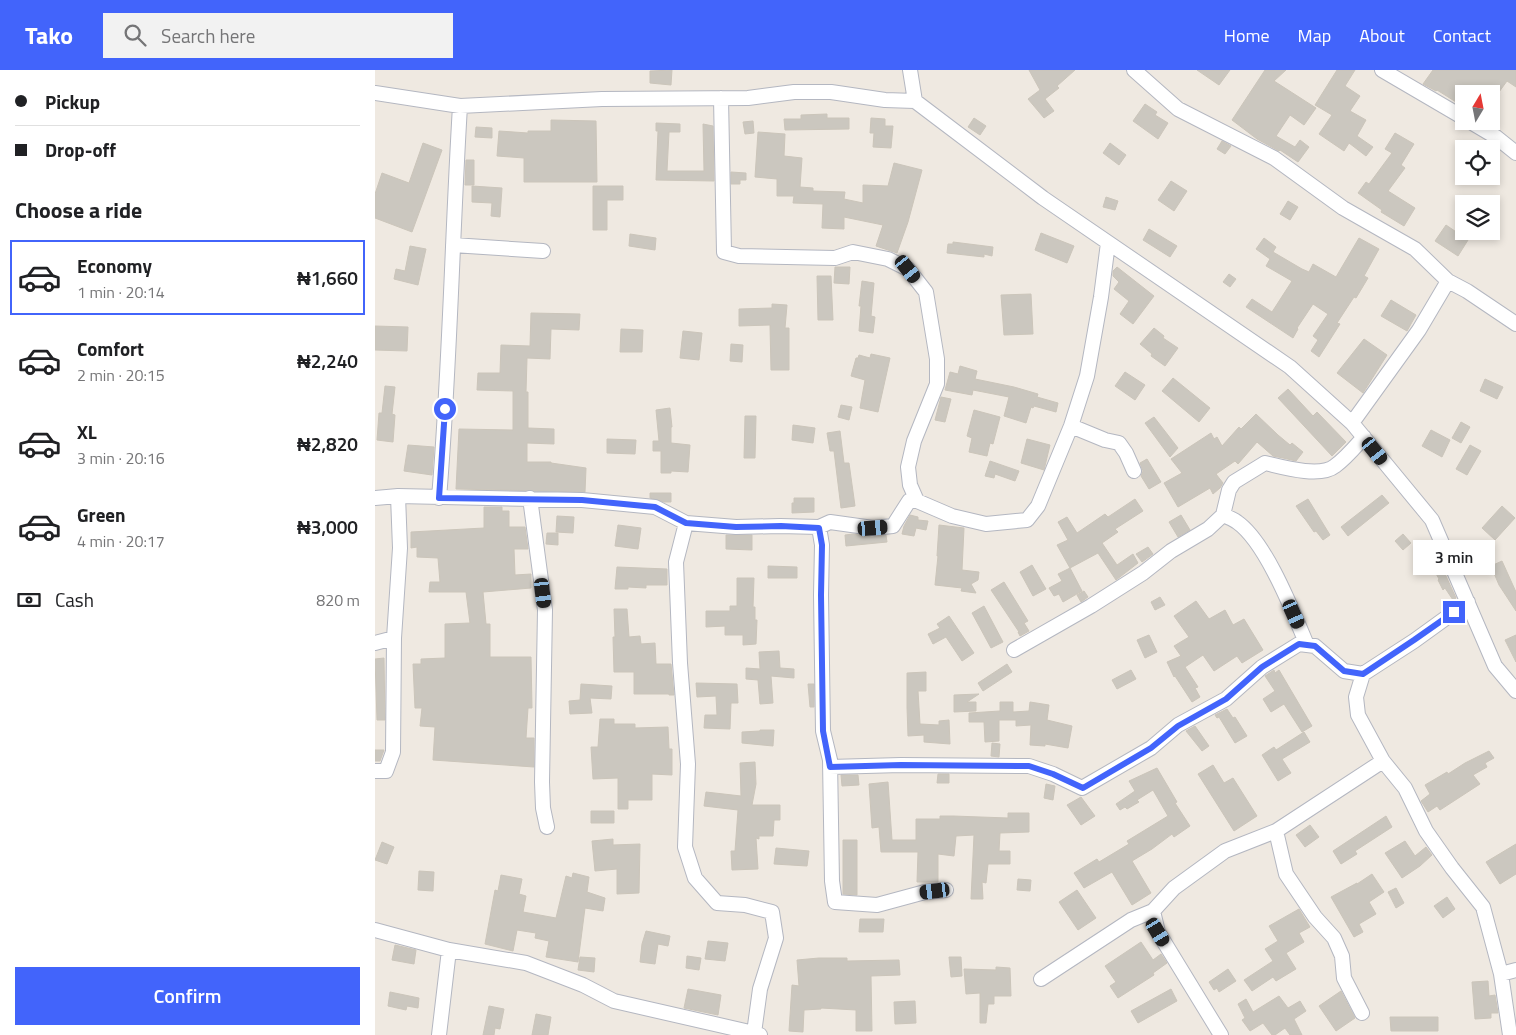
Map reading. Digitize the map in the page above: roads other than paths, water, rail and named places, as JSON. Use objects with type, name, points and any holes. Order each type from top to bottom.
[{"type":"street","points":[[910,70],[915,101]]},
{"type":"street","points":[[1133,70],[1178,109],[1273,158],[1343,208],[1415,249],[1448,281],[1467,291],[1516,324]]},
{"type":"street","points":[[1382,70],[1455,113]]},
{"type":"street","points":[[375,93],[460,106],[602,99],[748,98],[794,92],[831,92],[885,100],[915,101],[1043,198],[1290,367],[1352,423],[1432,520],[1495,666],[1516,691]]},
{"type":"street","points":[[721,98],[724,252],[739,256],[835,258],[853,252],[888,259],[908,269],[925,292],[937,359],[937,384],[914,441],[908,467],[910,485],[917,501]]},
{"type":"street","points":[[439,498],[452,291],[460,106]]},
{"type":"street","points":[[1484,130],[1516,153]]},
{"type":"street","points":[[375,498],[398,496],[582,500],[655,507],[686,523],[736,527],[781,526],[819,528],[830,522],[873,528],[893,526],[909,501],[917,501],[952,516],[986,524],[1027,520],[1038,506],[1071,426],[1087,376],[1101,297],[1108,243]]},
{"type":"street","points":[[453,245],[543,251]]},
{"type":"street","points":[[1352,423],[1419,330],[1448,281]]},
{"type":"street","points":[[1071,426],[1119,444],[1126,452],[1134,471]]},
{"type":"street","points":[[1014,650],[1143,573],[1171,551],[1208,529],[1223,515],[1229,490],[1234,482],[1265,463],[1292,470],[1319,471],[1334,467],[1364,437]]},
{"type":"street","points":[[375,771],[386,771],[393,752],[393,638],[400,548],[398,496]]},
{"type":"street","points":[[530,498],[545,610],[542,782],[543,808],[547,827]]},
{"type":"street","points":[[1223,515],[1238,522],[1255,542],[1280,583],[1307,645]]},
{"type":"street","points":[[375,930],[449,950],[526,963],[583,985],[614,1001],[757,1034],[760,989],[776,938],[772,912],[745,905],[717,903],[695,878],[685,847],[688,764],[680,663],[676,562],[686,523]]},
{"type":"street","points":[[819,528],[822,545],[823,731],[830,767],[832,882],[835,902],[877,905],[925,892],[946,890]]},
{"type":"street","points":[[1468,602],[1363,674],[1356,697],[1358,715],[1383,761],[1405,788],[1426,831],[1452,868],[1483,906],[1501,974],[1510,1035]]},
{"type":"street","points":[[375,643],[393,638]]},
{"type":"street","points":[[830,767],[901,765],[1029,766],[1053,774],[1083,788],[1151,748],[1178,726],[1226,699],[1262,667],[1299,644],[1315,646],[1344,671],[1363,674]]},
{"type":"street","points":[[1041,979],[1131,920],[1153,910],[1174,888],[1225,851],[1276,832],[1383,761]]},
{"type":"street","points":[[1276,832],[1286,874],[1315,917],[1334,938],[1342,956],[1344,978],[1362,1013]]},
{"type":"street","points":[[1153,910],[1158,932],[1221,1035]]},
{"type":"street","points":[[439,1035],[449,950]]},
{"type":"street","points":[[1501,974],[1516,970]]}]
